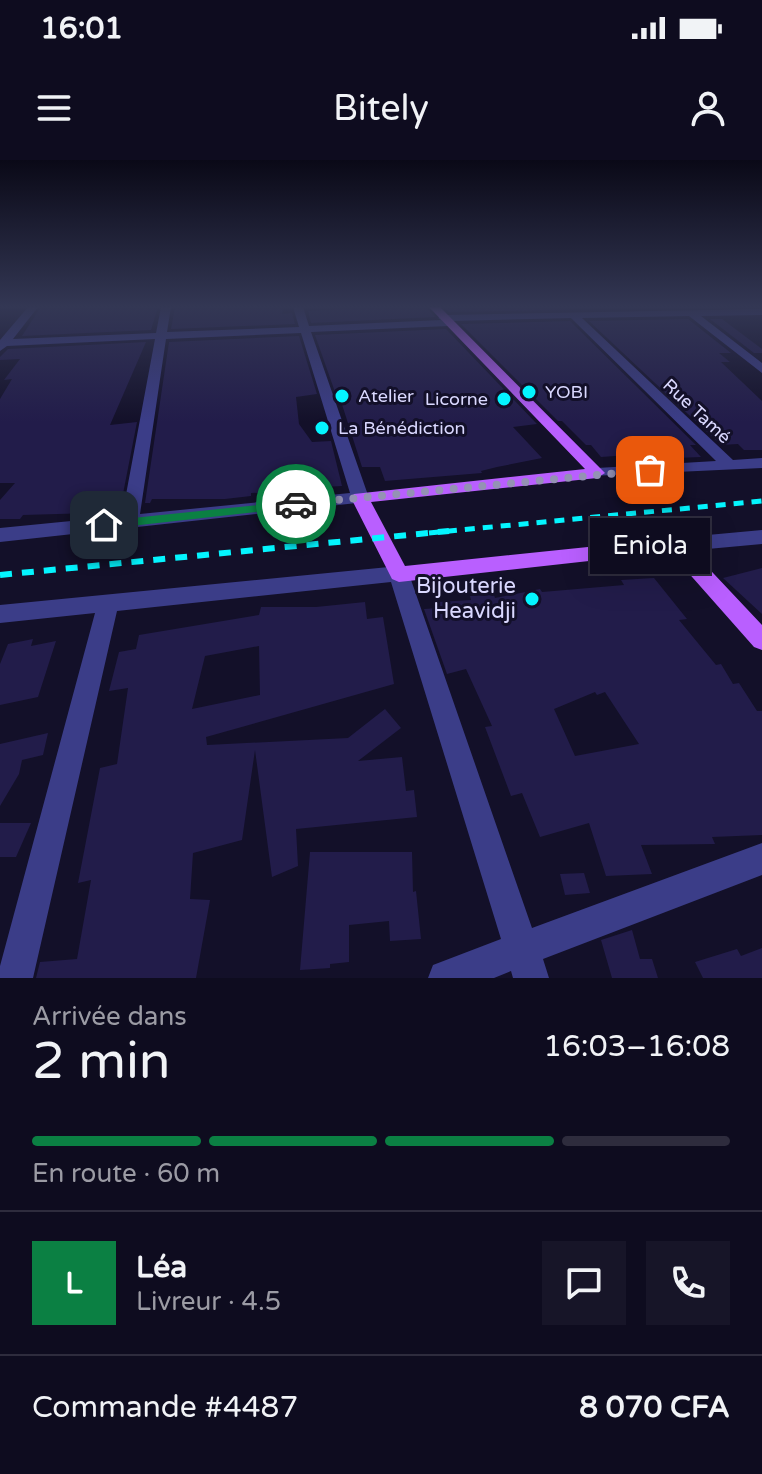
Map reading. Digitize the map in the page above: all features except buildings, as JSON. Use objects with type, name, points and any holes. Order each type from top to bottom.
[{"type":"main road","points":[[471,345],[597,473]]},
{"type":"main road","points":[[597,473],[360,498],[399,574],[675,545],[762,640]]},
{"type":"street","points":[[130,522],[159,345]]},
{"type":"street","points":[[0,535],[360,498],[311,345]]},
{"type":"street","name":"Rue Tamé","points":[[604,345],[729,465]]},
{"type":"street","points":[[732,345],[762,369]]},
{"type":"street","points":[[597,473],[762,463]]},
{"type":"street","points":[[675,545],[762,537]]},
{"type":"street","points":[[0,614],[399,574],[526,964]]},
{"type":"street","points":[[15,978],[108,603]]},
{"type":"street","points":[[446,978],[526,964],[762,859]]},
{"type":"railway","points":[[429,533],[762,501]]},
{"type":"railway","points":[[0,575],[449,531]]},
{"type":"way so far","points":[[296,504],[650,470]]},
{"type":"place","name":"YOBI","points":[[529,392]]},
{"type":"place","name":"Atelier","points":[[342,396]]},
{"type":"place","name":"Licorne","points":[[504,399]]},
{"type":"place","name":"La Bénédiction","points":[[322,428]]},
{"type":"place","name":"Eniola","points":[[650,470]]},
{"type":"place","name":"Bijouterie Heavidji","points":[[532,599]]},
{"type":"route","points":[[104,525],[296,504]]}]
